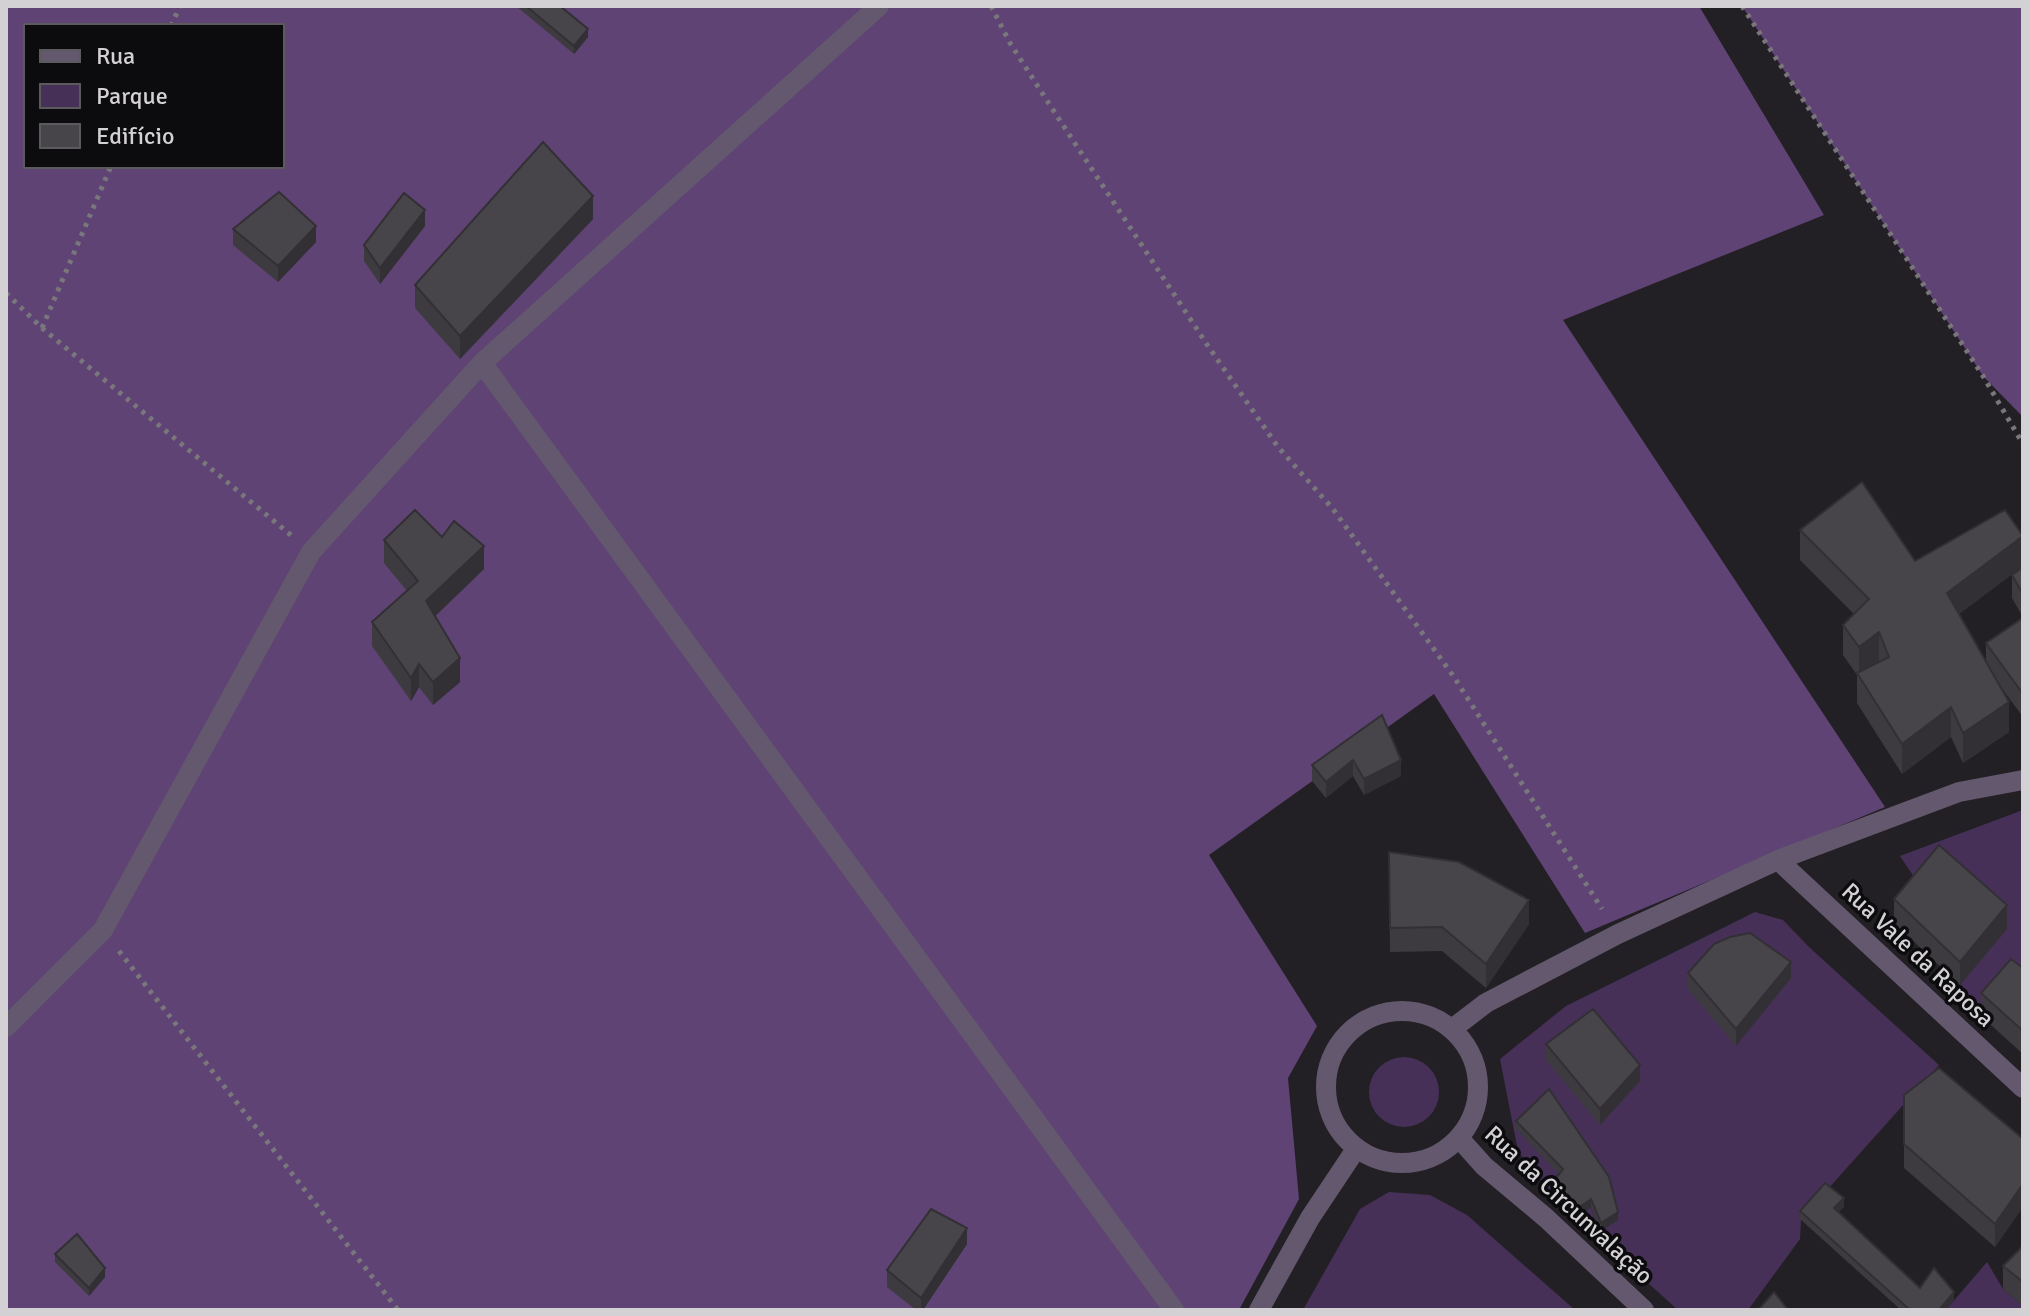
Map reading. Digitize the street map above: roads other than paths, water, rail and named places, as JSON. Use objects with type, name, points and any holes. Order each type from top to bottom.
[{"type":"street","points":[[6,1027],[103,930],[311,552],[482,363],[879,6]]},
{"type":"street","points":[[482,363],[1174,1310]]},
{"type":"street","points":[[1452,1029],[1486,1003],[1618,934],[1778,860],[1959,792],[2023,780]]},
{"type":"street","name":"Rua Vale da Raposa","points":[[1778,860],[2023,1088]]},
{"type":"street","points":[[1407,1010],[1431,1016],[1452,1029],[1468,1048],[1477,1071],[1478,1095],[1472,1118],[1459,1138],[1442,1153],[1421,1162],[1399,1164],[1377,1160],[1356,1149],[1339,1132],[1326,1097],[1329,1061],[1342,1039],[1360,1022],[1383,1012],[1407,1010]]},
{"type":"street","name":"Rua da Circunvalação","points":[[1459,1138],[1484,1166],[1546,1218],[1644,1310]]},
{"type":"street","points":[[1259,1310],[1310,1218],[1356,1149]]}]
